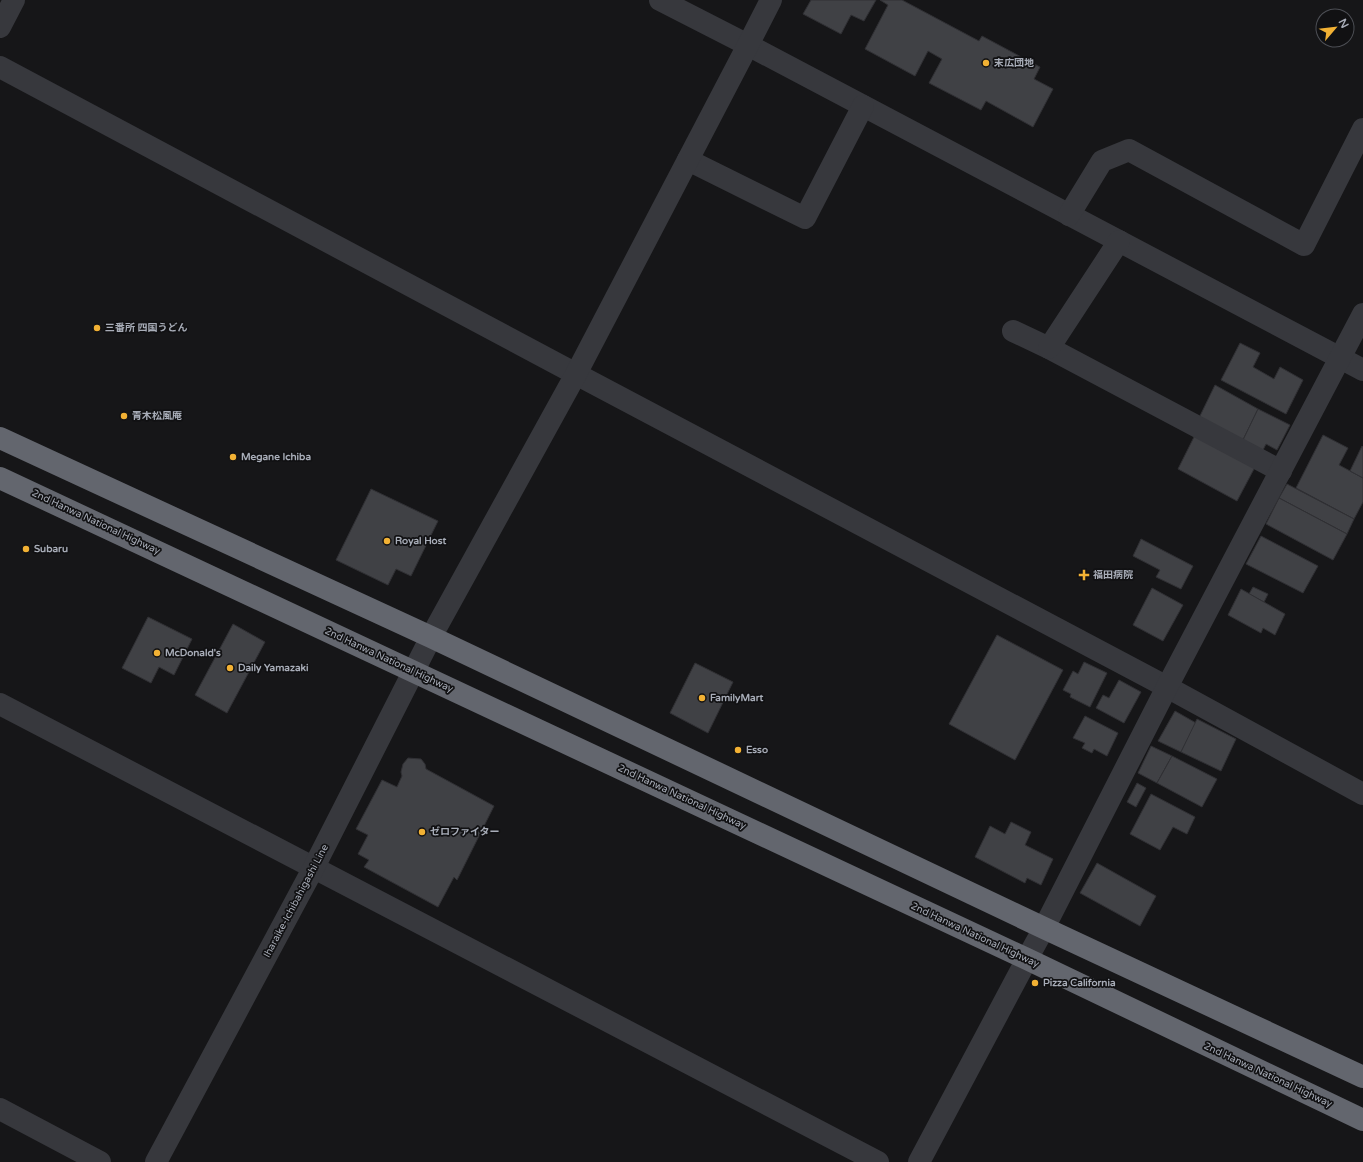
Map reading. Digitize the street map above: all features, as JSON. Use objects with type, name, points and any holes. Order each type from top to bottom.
[{"type":"highway","points":[[0,438],[431,637],[1044,928],[1363,1077]]},
{"type":"highway","name":"2nd Hanwa National Highway","points":[[0,478],[1027,959],[1363,1120]]},
{"type":"street","points":[[0,28],[14,0]]},
{"type":"street","points":[[660,0],[1363,370]]},
{"type":"street","name":"Iharaike-Ichibahigashi Line","points":[[156,1162],[314,867],[431,637],[576,374],[771,0]]},
{"type":"street","points":[[0,67],[1167,687],[1363,794]]},
{"type":"street","points":[[688,160],[805,218],[863,106]]},
{"type":"street","points":[[1069,215],[1102,161],[1129,150],[1304,245],[1363,129]]},
{"type":"street","points":[[1050,348],[1119,241]]},
{"type":"street","points":[[919,1162],[1044,928],[1167,687],[1363,314]]},
{"type":"street","points":[[1013,331],[1050,348],[1281,471]]},
{"type":"street","points":[[0,704],[878,1162]]},
{"type":"street","points":[[0,1109],[100,1162]]},
{"type":"building","points":[[811,0],[876,0],[864,21],[851,15],[841,34],[803,14]]},
{"type":"building","name":"末広団地","points":[[880,0],[902,0],[979,41],[982,36],[1040,67],[1034,79],[1053,89],[1033,127],[986,101],[981,110],[929,83],[942,59],[928,51],[915,76],[865,49],[888,5]]},
{"type":"building","points":[[1240,343],[1260,353],[1253,367],[1274,379],[1280,367],[1303,380],[1286,414],[1221,380]]},
{"type":"building","points":[[1215,385],[1258,409],[1242,442],[1198,420]]},
{"type":"building","points":[[1258,409],[1290,425],[1277,450],[1266,444],[1262,452],[1242,442]]},
{"type":"building","points":[[1195,435],[1255,467],[1237,501],[1178,469]]},
{"type":"building","points":[[1323,435],[1348,448],[1339,465],[1363,478],[1363,502],[1354,519],[1296,488]]},
{"type":"building","points":[[1362,446],[1363,447],[1363,478],[1350,471]]},
{"type":"building","points":[[1287,484],[1354,519],[1347,534],[1279,498]]},
{"type":"building","name":"Royal Host","points":[[371,489],[438,521],[411,576],[396,569],[388,585],[336,560]]},
{"type":"building","points":[[1279,498],[1347,534],[1333,560],[1266,524]]},
{"type":"building","points":[[1261,536],[1318,566],[1303,593],[1246,564]]},
{"type":"building","points":[[1141,539],[1193,566],[1181,589],[1156,577],[1160,570],[1133,556]]},
{"type":"building","points":[[1253,587],[1268,594],[1264,602],[1249,594]]},
{"type":"building","points":[[1152,588],[1183,605],[1163,641],[1133,625]]},
{"type":"building","points":[[1241,589],[1285,614],[1275,635],[1263,628],[1261,633],[1228,615]]},
{"type":"building","name":"McDonald's","points":[[148,617],[192,639],[174,675],[159,667],[151,683],[122,668]]},
{"type":"building","name":"Daily Yamazaki","points":[[233,624],[265,642],[227,713],[195,695]]},
{"type":"building","points":[[997,635],[1063,670],[1015,760],[949,724]]},
{"type":"building","points":[[1084,662],[1107,673],[1090,707],[1070,697],[1071,694],[1063,690],[1073,671],[1078,674]]},
{"type":"building","name":"FamilyMart","points":[[695,663],[733,682],[708,733],[670,713]]},
{"type":"building","points":[[1119,680],[1141,692],[1124,723],[1096,708],[1103,695],[1109,698]]},
{"type":"building","points":[[1175,711],[1196,723],[1181,752],[1158,741]]},
{"type":"building","points":[[1085,716],[1118,733],[1107,756],[1094,749],[1092,753],[1082,748],[1085,743],[1073,738]]},
{"type":"building","points":[[1197,719],[1236,739],[1221,771],[1181,752]]},
{"type":"building","points":[[1151,746],[1172,756],[1157,783],[1138,773]]},
{"type":"building","points":[[1172,756],[1217,779],[1202,807],[1157,783]]},
{"type":"building","name":"ゼロファイター","points":[[408,758],[421,759],[425,764],[426,769],[494,806],[457,880],[454,877],[438,907],[364,867],[369,860],[358,854],[368,835],[356,829],[382,780],[397,787],[402,776],[401,772],[403,764]]},
{"type":"building","points":[[1137,783],[1146,788],[1136,807],[1127,802]]},
{"type":"building","points":[[1151,794],[1195,817],[1187,834],[1173,827],[1160,850],[1130,834]]},
{"type":"building","points":[[1011,822],[1031,832],[1025,845],[1053,859],[1041,885],[1027,878],[1025,883],[975,857],[990,826],[1005,834]]},
{"type":"building","points":[[1097,863],[1156,896],[1140,926],[1080,893]]},
{"type":"place","name":"末広団地","points":[[986,63]]},
{"type":"place","name":"三番所 四国うどん","points":[[97,328]]},
{"type":"place","name":"青木松風庵","points":[[124,416]]},
{"type":"place","name":"Megane Ichiba","points":[[233,457]]},
{"type":"place","name":"Royal Host","points":[[387,541]]},
{"type":"place","name":"Subaru","points":[[26,549]]},
{"type":"place","name":"福田病院","points":[[1084,575]]},
{"type":"place","name":"McDonald's","points":[[157,653]]},
{"type":"place","name":"Daily Yamazaki","points":[[230,668]]},
{"type":"place","name":"FamilyMart","points":[[702,698]]},
{"type":"place","name":"Esso","points":[[738,750]]},
{"type":"place","name":"ゼロファイター","points":[[422,832]]},
{"type":"place","name":"Pizza California","points":[[1035,983]]}]
